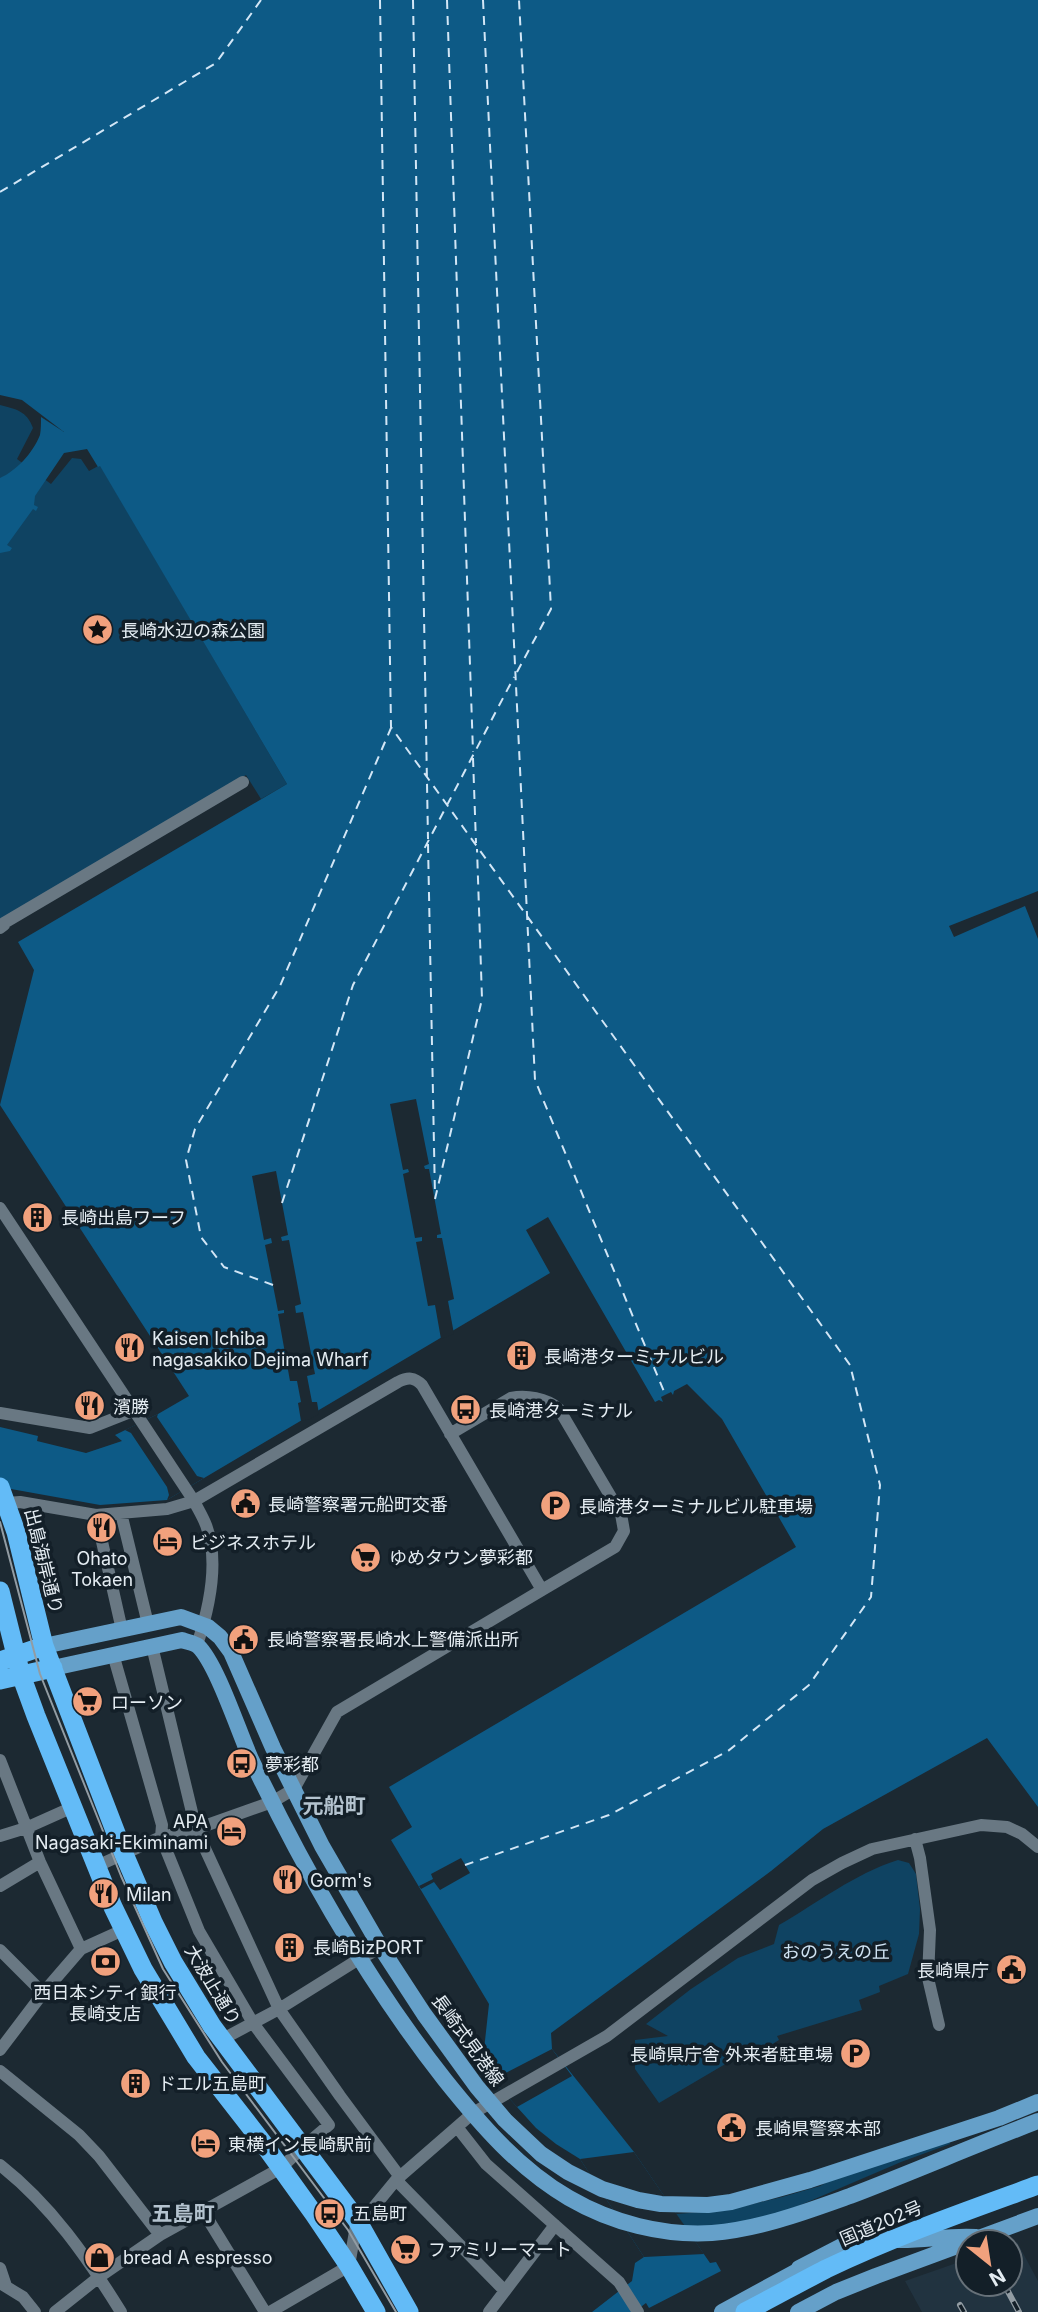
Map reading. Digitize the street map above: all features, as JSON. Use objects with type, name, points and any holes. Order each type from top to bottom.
[{"type":"highway","name":"出島海岸通り","points":[[3,1498],[44,1646]]},
{"type":"highway","points":[[0,1591],[12,1664],[123,1930],[143,1969],[196,2057],[281,2168],[349,2266],[376,2312]]},
{"type":"highway","points":[[0,1681],[12,1664],[44,1646]]},
{"type":"highway","name":"大波止通り","points":[[44,1646],[124,1854],[173,1962],[221,2040],[357,2220],[409,2312]]},
{"type":"highway","points":[[12,1664],[53,1668]]},
{"type":"highway","name":"国道202号","points":[[745,2312],[830,2274],[913,2231],[1038,2185]]},
{"type":"highway","name":"国道202号","points":[[771,2312],[830,2274],[916,2242],[1038,2212]]},
{"type":"main road","points":[[44,1646],[181,1618],[204,1625]]},
{"type":"main road","name":"長崎式見港線","points":[[204,1625],[220,1637],[231,1652],[273,1748],[322,1846],[381,1948],[437,2032],[505,2120],[541,2154],[576,2176],[619,2195],[661,2204],[731,2202],[779,2190],[999,2118],[1038,2102]]},
{"type":"main road","points":[[53,1668],[182,1640],[197,1644],[210,1664],[287,1833],[359,1959],[409,2035],[508,2153],[569,2198],[629,2223],[662,2232],[685,2234],[733,2230],[786,2218],[1038,2121]]},
{"type":"main road","points":[[998,2228],[1038,2212]]},
{"type":"main road","points":[[722,2312],[856,2239],[867,2236],[894,2240],[954,2236]]},
{"type":"main road","points":[[856,2239],[855,2248],[876,2276]]},
{"type":"main road","points":[[799,2270],[802,2272],[847,2248],[852,2250],[865,2273],[854,2285]]},
{"type":"main road","points":[[798,2312],[876,2276],[954,2248]]},
{"type":"street","points":[[1,924],[243,782]]},
{"type":"street","points":[[0,1208],[194,1501],[207,1526],[213,1569],[204,1625],[197,1644]]},
{"type":"street","points":[[3,1498],[96,1515],[167,1509],[194,1501],[405,1379],[415,1379],[422,1385],[542,1590]]},
{"type":"street","points":[[97,1866],[161,1836],[196,1829],[272,1802],[294,1789],[337,1712],[615,1547],[624,1531],[621,1514],[559,1409],[548,1402],[520,1396],[510,1398],[450,1434]]},
{"type":"street","points":[[0,1413],[90,1428],[136,1415]]},
{"type":"street","points":[[121,1513],[148,1624]]},
{"type":"street","points":[[96,1515],[122,1630]]},
{"type":"street","points":[[152,1646],[196,1829],[279,2009],[398,2179],[504,2290]]},
{"type":"street","points":[[55,2312],[99,2277],[160,2235],[281,2168],[329,2125],[253,2023],[199,1931],[161,1836],[162,1825],[113,1654]]},
{"type":"street","points":[[0,1761],[40,1862],[80,1949]]},
{"type":"street","points":[[0,1836],[26,1828],[73,1807]]},
{"type":"street","points":[[203,2211],[268,2312],[349,2266],[357,2220],[373,2208],[398,2179],[473,2113],[607,2036],[812,1880],[872,1849],[981,1825],[1007,1827],[1023,1834],[1038,1847]]},
{"type":"street","points":[[915,1839],[930,1930],[928,1978],[939,2025]]},
{"type":"street","points":[[0,1886],[40,1862]]},
{"type":"street","points":[[0,2050],[80,1949],[123,1930]]},
{"type":"street","points":[[221,2040],[381,1948]]},
{"type":"street","points":[[0,1951],[43,1993]]},
{"type":"street","points":[[0,2071],[79,2135],[99,2156],[160,2235]]},
{"type":"street","points":[[457,2127],[486,2164],[620,2282],[638,2312]]},
{"type":"street","points":[[0,2165],[46,2207],[99,2277],[121,2312]]},
{"type":"street","points":[[489,2312],[555,2225]]},
{"type":"street","points":[[0,2268],[3,2284],[23,2297],[35,2312]]},
{"type":"shaded area","points":[[0,0],[1038,0],[1038,891],[949,926],[954,937],[1025,906],[1038,939],[1038,1807],[987,1738],[823,1829],[771,1871],[551,2033],[552,2049],[634,2152],[710,2263],[716,2262],[721,2271],[649,2308],[646,2303],[634,2312],[592,2312],[632,2281],[635,2263],[644,2257],[580,2159],[536,2128],[482,2068],[489,2004],[391,1840],[412,1827],[389,1787],[796,1547],[722,1419],[687,1384],[674,1391],[673,1395],[671,1392],[661,1397],[663,1402],[655,1402],[548,1217],[526,1230],[550,1273],[167,1500],[100,1505],[0,1487],[0,1427],[38,1436],[37,1441],[86,1453],[122,1441],[115,1435],[189,1396],[0,1105],[34,970],[18,942],[287,784],[100,466],[98,467],[87,449],[64,453],[35,496],[34,505],[38,507],[36,511],[33,509],[7,545],[12,548],[10,551],[0,553],[0,478],[18,466],[33,448],[40,435],[41,417],[64,432],[22,400],[0,395]]},
{"type":"shaded area","points":[[1024,2255],[1038,2281],[1038,2312],[922,2312],[905,2281],[954,2264],[954,2298],[1024,2298]]},
{"type":"green space","name":"長崎水辺の森公園","points":[[0,405],[20,412],[31,422],[33,428],[17,459],[51,484],[72,458],[81,459],[89,471],[100,465],[287,784],[261,799],[246,775],[0,922]]},
{"type":"green space","name":"おのうえの丘","points":[[898,1860],[909,1863],[916,1874],[920,1909],[919,1934],[908,1974],[879,1986],[880,1992],[859,2000],[862,2010],[777,2036],[779,2040],[750,2058],[739,2056],[659,2103],[635,2069],[635,2040],[668,2036],[646,2024],[691,1989],[738,1958],[774,1944],[779,1925],[852,1881]]},
{"type":"green space","points":[[948,2137],[950,2144],[757,2221],[687,2229],[676,2214],[728,2210],[782,2197],[820,2186],[856,2167]]},
{"type":"pier","points":[[416,1099],[429,1164],[424,1166],[429,1169],[441,1234],[437,1235],[437,1238],[442,1238],[454,1299],[448,1301],[454,1334],[441,1339],[435,1305],[428,1306],[416,1242],[422,1241],[422,1237],[415,1238],[403,1174],[409,1172],[408,1169],[403,1170],[390,1104]]},
{"type":"pier","points":[[276,1171],[288,1235],[281,1237],[282,1241],[289,1240],[301,1304],[295,1306],[296,1313],[303,1312],[315,1374],[307,1376],[312,1402],[317,1402],[319,1414],[301,1421],[297,1381],[290,1381],[278,1314],[284,1313],[284,1310],[278,1311],[265,1245],[272,1243],[271,1238],[264,1240],[252,1176]]},
{"type":"pier","points":[[158,1414],[157,1417],[197,1476],[204,1478],[167,1500],[167,1487],[131,1433],[125,1430]]},
{"type":"pier","points":[[461,1858],[470,1873],[440,1890],[434,1882],[421,1889],[419,1886],[433,1879],[431,1874]]},
{"type":"pier","points":[[552,2049],[572,2076],[517,2107],[490,2077],[496,2078]]},
{"type":"pier","points":[[634,2152],[704,2254],[644,2257],[580,2159]]},
{"type":"ferry route","points":[[0,192],[216,63],[261,0]]},
{"type":"ferry route","points":[[380,0],[391,727],[850,1365],[880,1485],[871,1597],[809,1685],[728,1751],[609,1815],[465,1865]]},
{"type":"ferry route","points":[[413,0],[428,839]]},
{"type":"ferry route","points":[[447,0],[473,752]]},
{"type":"ferry route","points":[[483,0],[535,1080],[665,1394]]},
{"type":"ferry route","points":[[517,672],[551,609],[519,0]]},
{"type":"ferry route","points":[[282,1203],[353,985],[514,677]]},
{"type":"ferry route","points":[[273,1285],[224,1267],[201,1237],[186,1160],[195,1129],[280,986],[391,728]]},
{"type":"ferry route","points":[[473,758],[476,843]]},
{"type":"ferry route","points":[[428,844],[435,1196]]},
{"type":"ferry route","points":[[435,1199],[482,999],[477,849]]},
{"type":"tram line","points":[[0,1522],[40,1674],[121,1876],[163,1969],[222,2062],[348,2230],[396,2312]]},
{"type":"railway","points":[[1012,2298],[1019,2312]]},
{"type":"railway","points":[[960,2305],[964,2312]]},
{"type":"place","name":"長崎水辺の森公園","points":[[98,630]]},
{"type":"place","name":"長崎出島ワーフ","points":[[38,1217]]},
{"type":"place","name":"Kaisen Ichiba nagasakiko Dejima Wharf","points":[[129,1348]]},
{"type":"place","name":"長崎港ターミナルビル","points":[[521,1356]]},
{"type":"place","name":"濱勝","points":[[90,1406]]},
{"type":"place","name":"長崎港ターミナル","points":[[466,1410]]},
{"type":"place","name":"長崎警察署元船町交番","points":[[245,1504]]},
{"type":"place","name":"長崎港ターミナルビル駐車場","points":[[556,1506]]},
{"type":"place","name":"Ohato Tokaen","points":[[102,1528]]},
{"type":"place","name":"ビジネスホテル","points":[[167,1542]]},
{"type":"place","name":"ゆめタウン夢彩都","points":[[366,1557]]},
{"type":"place","name":"長崎警察署長崎水上警備派出所","points":[[244,1639]]},
{"type":"place","name":"ローソン","points":[[88,1702]]},
{"type":"place","name":"夢彩都","points":[[242,1764]]},
{"type":"place","name":"APA Nagasaki-Ekiminami","points":[[231,1831]]},
{"type":"place","name":"Gorm's","points":[[287,1880]]},
{"type":"place","name":"Milan","points":[[103,1894]]},
{"type":"place","name":"長崎BizPORT","points":[[290,1947]]},
{"type":"place","name":"西日本シティ銀行 長崎支店","points":[[105,1961]]},
{"type":"place","name":"長崎県庁","points":[[1012,1970]]},
{"type":"place","name":"長崎県庁舎 外来者駐車場","points":[[856,2054]]},
{"type":"place","name":"ドエル五島町","points":[[135,2083]]},
{"type":"place","name":"長崎県警察本部","points":[[732,2128]]},
{"type":"place","name":"東横イン長崎駅前","points":[[205,2144]]},
{"type":"place","name":"五島町","points":[[330,2213]]},
{"type":"place","name":"ファミリーマート","points":[[405,2249]]},
{"type":"place","name":"bread A espresso","points":[[100,2257]]},
{"type":"district","name":"元船町","points":[[334,1805]]},
{"type":"district","name":"五島町","points":[[183,2213]]}]
